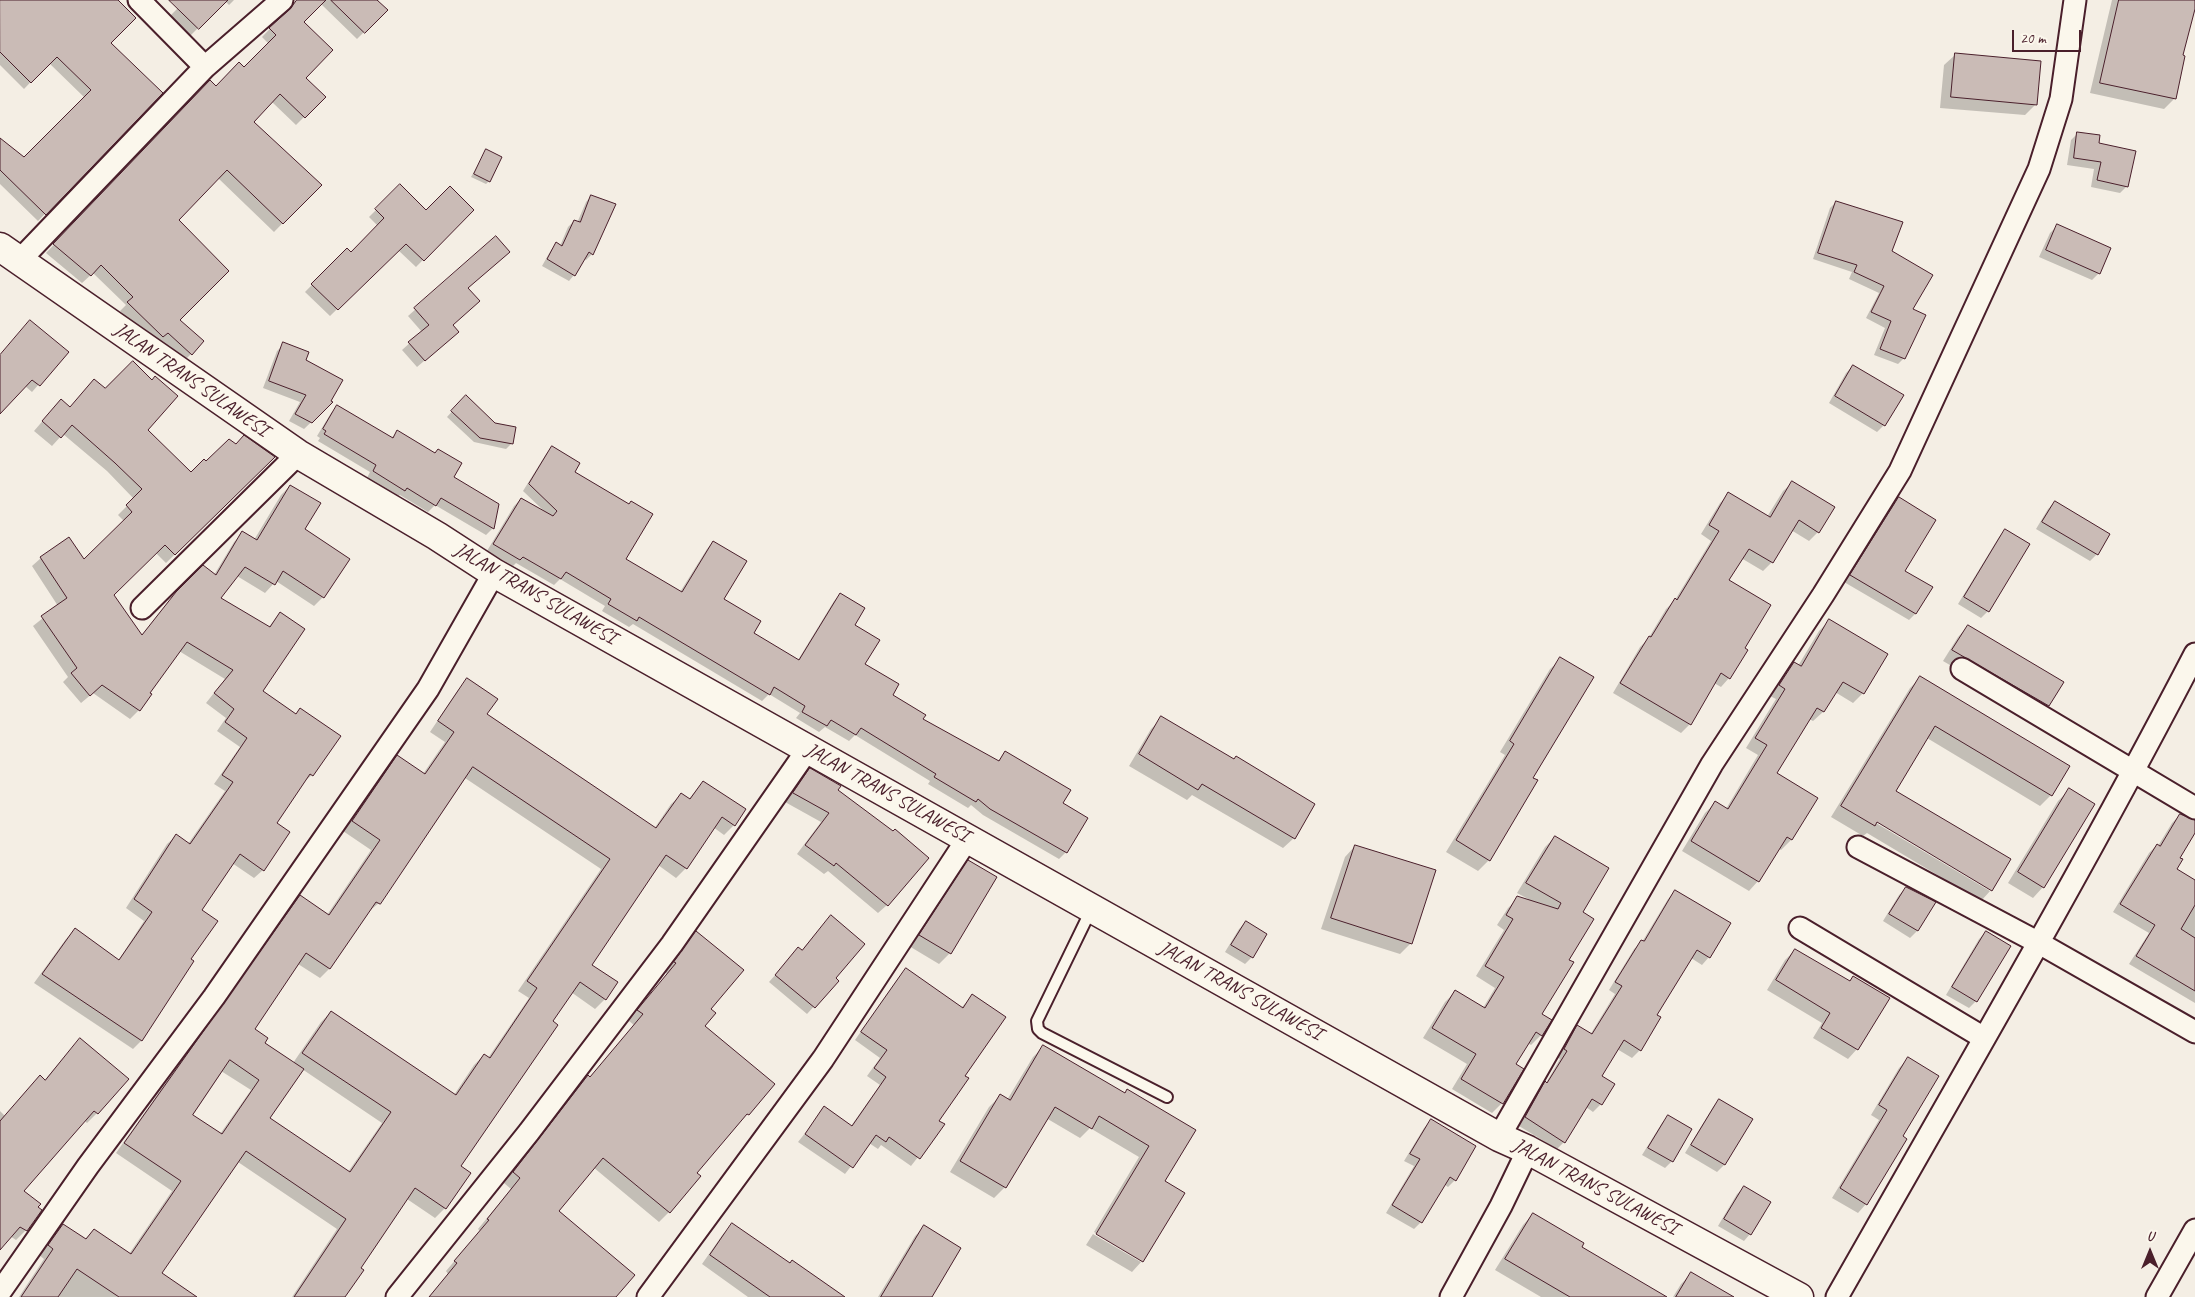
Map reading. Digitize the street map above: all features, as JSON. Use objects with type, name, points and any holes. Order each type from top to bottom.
[{"type":"highway","name":"JALAN TRANS SULAWESI","points":[[10,254],[298,454],[437,536],[494,573],[1499,1137],[1528,1150],[1799,1297]]},
{"type":"street","points":[[139,0],[205,67]]},
{"type":"street","points":[[10,254],[205,67],[282,0]]},
{"type":"street","points":[[1499,1137],[1712,764],[1823,595],[1900,471],[2039,169],[2061,98],[2075,0]]},
{"type":"street","points":[[142,608],[298,454]]},
{"type":"street","points":[[0,1292],[88,1166],[214,997],[428,689],[494,573]]},
{"type":"street","points":[[1837,1297],[2039,943],[2134,772],[2195,654]]},
{"type":"street","points":[[1962,669],[2195,808]]},
{"type":"street","points":[[397,1297],[529,1132],[672,944],[808,749]]},
{"type":"street","points":[[648,1297],[823,1058],[968,838]]},
{"type":"street","points":[[1858,847],[2039,943],[2195,1032]]},
{"type":"street","points":[[1800,928],[1984,1038]]},
{"type":"street","points":[[1451,1297],[1501,1206],[1528,1150]]},
{"type":"street","points":[[2157,1297],[2195,1230]]},
{"type":"lane","points":[[1092,907],[1036,1021],[1038,1029],[1168,1097]]},
{"type":"building","points":[[0,0],[118,0],[136,18],[111,43],[163,93],[46,215],[0,170],[0,138],[24,157],[91,90],[57,57],[31,83],[0,52]]},
{"type":"building","points":[[169,0],[228,0],[199,29]]},
{"type":"building","points":[[297,0],[326,0],[304,22],[333,50],[306,78],[326,97],[305,118],[280,94],[254,122],[322,185],[283,224],[227,170],[179,220],[229,271],[180,320],[204,341],[192,355],[168,333],[163,337],[127,302],[133,297],[101,265],[91,276],[53,244],[210,80],[216,86],[239,62],[244,67],[276,35],[269,28]]},
{"type":"building","points":[[331,0],[377,0],[388,10],[365,33]]},
{"type":"building","points":[[2119,0],[2195,0],[2195,9],[2183,55],[2185,56],[2176,99],[2100,83]]},
{"type":"building","points":[[1955,53],[2041,61],[2037,105],[1951,97]]},
{"type":"building","points":[[2077,132],[2100,135],[2099,143],[2136,151],[2128,187],[2097,180],[2101,162],[2074,158]]},
{"type":"building","points":[[486,149],[502,157],[490,182],[474,174]]},
{"type":"building","points":[[400,184],[426,210],[450,186],[474,210],[424,261],[406,244],[338,310],[311,284],[347,248],[351,252],[384,218],[375,209]]},
{"type":"building","points":[[591,195],[616,204],[593,255],[589,252],[575,276],[547,259],[556,242],[562,246],[574,220],[580,222]]},
{"type":"building","points":[[1836,201],[1903,222],[1892,251],[1933,275],[1913,309],[1926,315],[1905,359],[1880,349],[1891,321],[1871,312],[1884,286],[1854,272],[1857,265],[1818,253]]},
{"type":"building","points":[[2057,224],[2111,248],[2100,274],[2046,250]]},
{"type":"building","points":[[496,236],[510,252],[468,288],[480,301],[453,325],[459,332],[425,361],[408,342],[429,325],[414,308]]},
{"type":"building","points":[[30,320],[69,352],[40,386],[32,380],[0,414],[0,355]]},
{"type":"building","points":[[283,342],[309,352],[306,360],[343,380],[331,401],[333,402],[312,423],[295,414],[306,395],[269,381]]},
{"type":"building","points":[[133,361],[152,380],[155,376],[178,396],[148,430],[191,472],[204,459],[206,461],[229,439],[236,444],[244,435],[275,457],[175,555],[165,545],[114,595],[142,635],[176,592],[203,565],[216,575],[242,531],[257,540],[290,485],[321,503],[305,529],[350,559],[324,598],[283,571],[275,585],[245,567],[221,598],[270,627],[280,612],[305,629],[263,691],[296,714],[300,708],[341,736],[313,776],[310,774],[277,823],[290,832],[264,871],[240,854],[202,910],[218,921],[191,959],[194,961],[142,1041],[42,974],[75,928],[119,960],[152,912],[134,899],[176,834],[190,844],[233,782],[222,775],[247,738],[225,722],[234,709],[214,693],[233,670],[187,642],[150,693],[152,694],[140,711],[102,685],[90,696],[71,673],[77,668],[41,616],[67,598],[40,557],[69,537],[84,559],[132,512],[126,505],[142,489],[72,425],[61,438],[42,421],[61,399],[70,407],[94,379],[105,388]]},
{"type":"building","points":[[1853,365],[1904,395],[1885,426],[1835,396]]},
{"type":"building","points":[[466,395],[495,423],[516,427],[513,444],[480,438],[451,411]]},
{"type":"building","points":[[337,405],[393,438],[397,430],[435,453],[438,449],[462,463],[454,477],[499,504],[494,529],[441,498],[436,506],[407,488],[405,491],[373,471],[376,465],[324,434],[326,431],[323,429]]},
{"type":"building","points":[[552,446],[580,463],[575,472],[629,504],[631,501],[653,514],[626,559],[682,592],[713,541],[747,561],[724,599],[761,621],[754,633],[799,660],[840,593],[865,608],[855,625],[880,640],[865,664],[899,684],[893,695],[926,715],[923,719],[999,761],[1005,751],[1071,790],[1063,803],[1088,818],[1067,853],[990,809],[978,799],[976,802],[934,777],[936,774],[861,728],[856,735],[831,720],[827,726],[802,712],[805,706],[774,687],[770,695],[639,617],[637,621],[608,604],[611,599],[566,572],[561,579],[523,557],[520,560],[493,544],[521,498],[553,516],[557,511],[529,484]]},
{"type":"building","points":[[1792,481],[1835,507],[1819,533],[1799,520],[1773,563],[1749,549],[1729,580],[1771,605],[1745,648],[1748,650],[1730,679],[1721,673],[1691,725],[1620,683],[1675,598],[1677,600],[1719,531],[1709,525],[1728,492],[1770,517]]},
{"type":"building","points":[[1899,497],[1936,520],[1905,571],[1933,587],[1916,614],[1850,575]]},
{"type":"building","points":[[2055,501],[2110,534],[2098,555],[2042,522]]},
{"type":"building","points":[[2005,529],[2030,544],[1989,612],[1964,597]]},
{"type":"building","points":[[1829,619],[1888,654],[1864,694],[1843,682],[1824,712],[1817,708],[1777,773],[1818,798],[1792,840],[1787,837],[1759,882],[1691,841],[1715,801],[1728,809],[1767,745],[1755,738],[1785,689],[1779,685],[1794,662],[1801,666]]},
{"type":"building","points":[[1968,625],[2064,682],[2049,706],[1952,650]]},
{"type":"building","points":[[1560,657],[1594,677],[1533,778],[1538,780],[1490,861],[1456,840],[1514,744],[1510,741]]},
{"type":"building","points":[[1920,676],[2070,766],[2052,796],[1935,726],[1896,791],[2011,859],[1992,891],[1877,822],[1875,826],[1841,806]]},
{"type":"building","points":[[467,678],[498,699],[487,714],[656,828],[681,793],[690,799],[703,781],[746,809],[735,826],[722,817],[687,869],[666,855],[592,965],[618,982],[606,1000],[580,982],[553,1021],[558,1025],[461,1166],[471,1173],[446,1209],[415,1188],[361,1268],[364,1270],[345,1297],[294,1297],[346,1219],[246,1151],[162,1273],[197,1297],[119,1297],[77,1269],[58,1297],[21,1297],[53,1249],[48,1245],[63,1224],[86,1239],[94,1229],[131,1254],[181,1181],[124,1143],[300,895],[329,915],[380,840],[352,821],[397,755],[425,774],[454,732],[438,721]],"holes":[[[473,767],[610,859],[527,981],[537,988],[490,1058],[484,1054],[456,1095],[331,1011],[302,1053],[391,1112],[350,1172],[270,1118],[304,1069],[265,1043],[268,1038],[255,1029],[306,953],[330,969],[376,902],[380,904]],[[230,1060],[259,1080],[222,1134],[193,1115]]]},
{"type":"building","points":[[1161,716],[1234,759],[1236,756],[1315,804],[1295,839],[1202,784],[1198,790],[1139,754]]},
{"type":"building","points":[[810,768],[841,786],[838,790],[893,831],[895,829],[929,858],[888,906],[836,863],[834,866],[805,845],[829,813],[793,793]]},
{"type":"building","points":[[2069,788],[2095,804],[2044,888],[2018,872]]},
{"type":"building","points":[[2180,814],[2195,820],[2195,833],[2180,858],[2183,859],[2177,869],[2195,880],[2195,905],[2181,929],[2195,938],[2195,991],[2136,956],[2155,925],[2120,904],[2157,844],[2160,846]]},
{"type":"building","points":[[1555,836],[1609,868],[1583,912],[1594,919],[1569,960],[1574,962],[1542,1014],[1552,1020],[1542,1036],[1536,1032],[1516,1064],[1524,1069],[1503,1104],[1461,1079],[1476,1054],[1432,1028],[1455,990],[1485,1008],[1504,977],[1485,966],[1513,919],[1506,915],[1517,896],[1558,909],[1561,903],[1526,883]]},
{"type":"building","points":[[1355,845],[1436,870],[1412,944],[1331,918]]},
{"type":"building","points":[[968,860],[997,877],[951,954],[919,935]]},
{"type":"building","points":[[1906,887],[1936,902],[1918,931],[1889,914]]},
{"type":"building","points":[[1675,890],[1731,923],[1710,958],[1697,950],[1657,1015],[1661,1017],[1641,1051],[1624,1040],[1602,1076],[1615,1084],[1602,1105],[1592,1099],[1565,1143],[1525,1117],[1545,1081],[1547,1083],[1567,1051],[1564,1049],[1577,1025],[1592,1034],[1622,986],[1615,982],[1641,940],[1644,941]]},
{"type":"building","points":[[831,915],[865,944],[836,978],[839,981],[815,1008],[775,975],[798,947],[802,950]]},
{"type":"building","points":[[1246,921],[1267,934],[1253,958],[1231,945]]},
{"type":"building","points":[[696,931],[744,970],[711,1009],[716,1013],[705,1026],[775,1084],[697,1173],[701,1176],[670,1213],[603,1158],[559,1211],[635,1275],[616,1297],[429,1297],[457,1263],[454,1261],[489,1220],[487,1219],[520,1178],[513,1172],[588,1075],[590,1077],[643,1014],[637,1010],[676,963],[674,962]]},
{"type":"building","points":[[1986,931],[2011,946],[1977,1002],[1952,987]]},
{"type":"building","points":[[1795,949],[1850,981],[1853,976],[1890,998],[1858,1050],[1821,1028],[1830,1013],[1776,980]]},
{"type":"building","points":[[906,968],[963,1008],[972,994],[1006,1017],[965,1076],[969,1078],[939,1121],[945,1124],[920,1159],[889,1137],[886,1142],[876,1135],[853,1168],[805,1134],[824,1106],[852,1126],[886,1077],[874,1068],[887,1050],[861,1032]]},
{"type":"building","points":[[80,1038],[129,1079],[98,1114],[94,1111],[24,1191],[41,1204],[38,1207],[42,1210],[27,1231],[20,1227],[0,1250],[0,1121],[40,1075],[45,1080]]},
{"type":"building","points":[[1043,1045],[1125,1093],[1127,1089],[1196,1130],[1165,1181],[1185,1193],[1143,1262],[1096,1234],[1149,1146],[1099,1116],[1092,1129],[1055,1107],[1006,1188],[960,1161],[1000,1094],[1010,1100]]},
{"type":"building","points":[[1908,1057],[1939,1076],[1903,1136],[1907,1139],[1867,1205],[1840,1188],[1887,1110],[1879,1105]]},
{"type":"building","points":[[1719,1099],[1753,1119],[1725,1165],[1691,1145]]},
{"type":"building","points":[[1668,1115],[1692,1129],[1673,1162],[1648,1148]]},
{"type":"building","points":[[1431,1119],[1476,1146],[1456,1181],[1450,1177],[1422,1223],[1392,1205],[1420,1159],[1410,1154]]},
{"type":"building","points":[[1744,1186],[1771,1202],[1751,1235],[1724,1219]]},
{"type":"building","points":[[1533,1213],[1584,1243],[1582,1247],[1667,1297],[1570,1297],[1505,1259]]},
{"type":"building","points":[[732,1223],[790,1263],[792,1260],[845,1297],[770,1297],[710,1255]]},
{"type":"building","points":[[924,1225],[961,1248],[932,1297],[881,1297]]},
{"type":"building","points":[[1691,1272],[1734,1297],[1676,1297]]}]
